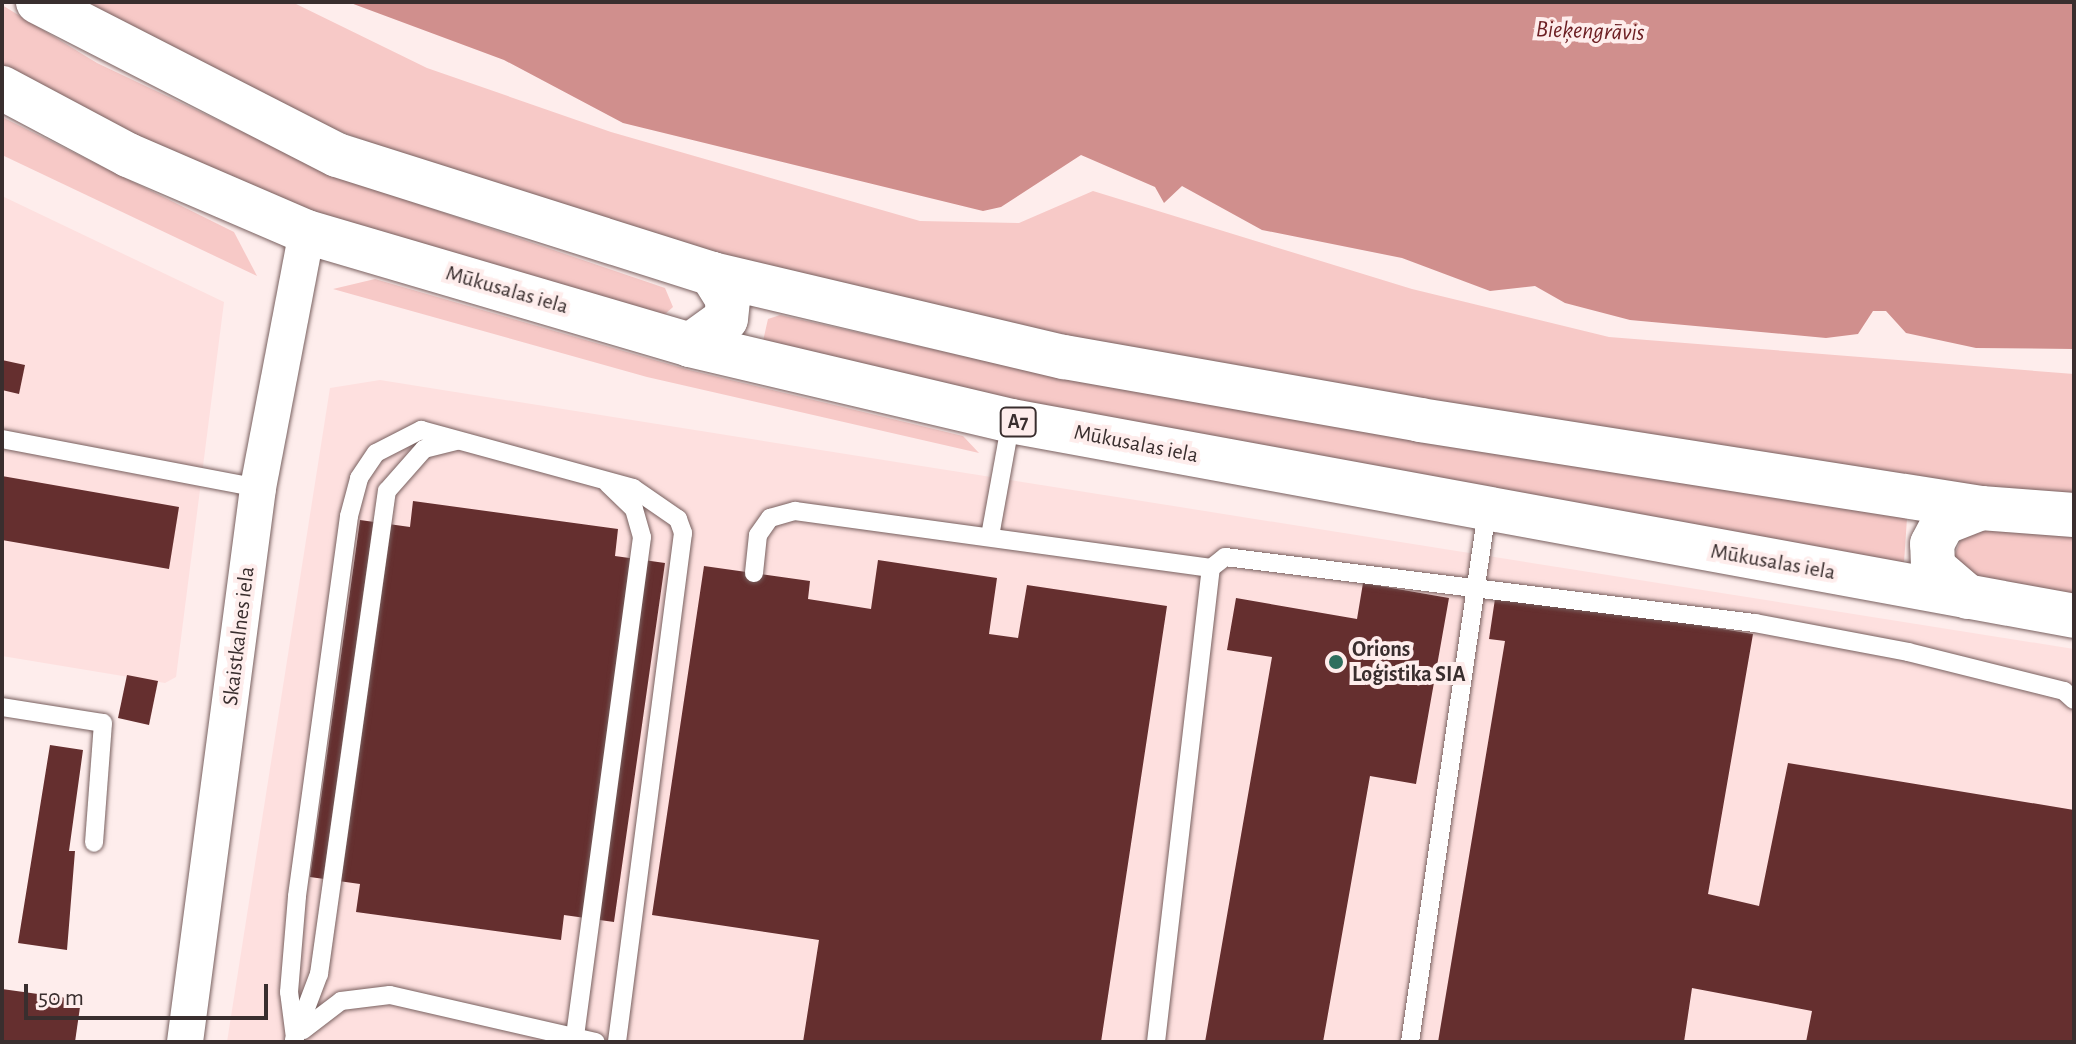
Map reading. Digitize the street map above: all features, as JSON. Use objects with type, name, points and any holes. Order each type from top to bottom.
[{"type":"highway","points":[[38,2],[337,155],[712,274],[1064,357],[1981,508],[2074,515]]},
{"type":"highway","name":"Mūkusalas iela","points":[[2,88],[128,155],[307,232],[690,345],[1011,421],[2074,616]]},
{"type":"highway","points":[[690,345],[726,319],[728,300],[712,274]]},
{"type":"highway","points":[[1968,597],[1933,567],[1932,544],[1943,523],[1981,508]]},
{"type":"street","name":"Skaistkalnes iela","points":[[185,1042],[258,488],[307,232]]},
{"type":"lane","points":[[990,536],[1011,421]]},
{"type":"lane","points":[[294,1040],[289,992],[297,896],[359,478],[376,453],[399,438],[421,430],[464,439],[602,479],[658,501],[678,519],[684,547],[617,1042]]},
{"type":"lane","points":[[2,439],[258,488]]},
{"type":"lane","points":[[294,1040],[319,974],[387,491],[424,449],[464,439]]},
{"type":"lane","points":[[575,1036],[642,537],[634,509],[602,479]]},
{"type":"lane","points":[[1410,1042],[1487,510]]},
{"type":"lane","points":[[754,573],[758,535],[770,518],[795,511],[1211,568]]},
{"type":"lane","points":[[1156,1042],[1211,568],[1225,557],[1477,586],[1908,652],[2064,691],[2074,700]]},
{"type":"lane","points":[[2,707],[103,723],[94,843]]},
{"type":"lane","points":[[294,1040],[341,1001],[370,995],[596,1042]]},
{"type":"shaded area","points":[[74,2],[292,2],[427,68],[611,132],[920,221],[1019,223],[1093,191],[1412,289],[1609,337],[2074,374],[2074,497],[1946,485],[1031,335],[604,229],[301,117]]},
{"type":"shaded area","points":[[2,5],[97,63],[336,176],[665,288],[673,307],[664,315],[312,211],[133,137],[2,68]]},
{"type":"shaded area","points":[[2,117],[234,232],[257,276],[2,155]]},
{"type":"shaded area","points":[[2,196],[224,302],[176,677],[165,683],[2,656]]},
{"type":"shaded area","points":[[375,279],[689,370],[963,436],[979,453],[647,377],[333,289]]},
{"type":"shaded area","points":[[780,315],[1084,383],[1907,518],[1904,563],[1076,417],[763,341],[768,319]]},
{"type":"shaded area","points":[[380,380],[2074,649],[2074,1042],[227,1042],[330,388]]},
{"type":"shaded area","points":[[1965,529],[2074,534],[2074,595],[1969,577],[1954,557]]},
{"type":"water","name":"Bieķengrāvis","points":[[348,2],[2074,2],[2074,349],[1976,348],[1906,333],[1886,311],[1873,311],[1858,334],[1826,338],[1630,320],[1565,303],[1535,286],[1490,291],[1402,258],[1262,230],[1182,186],[1164,203],[1155,187],[1081,155],[1001,207],[983,211],[623,123],[504,60]]},
{"type":"building","points":[[2,360],[25,365],[19,394],[2,390]]},
{"type":"building","points":[[2,476],[179,507],[169,569],[2,540]]},
{"type":"building","points":[[413,501],[618,529],[615,556],[665,563],[614,922],[564,915],[561,940],[356,912],[360,884],[310,877],[360,520],[410,527]]},
{"type":"building","points":[[878,560],[997,578],[989,634],[1018,638],[1027,585],[1167,606],[1101,1042],[803,1042],[819,940],[652,915],[704,566],[810,581],[808,599],[871,609]]},
{"type":"building","points":[[1363,583],[1449,598],[1416,784],[1370,776],[1323,1042],[1205,1042],[1272,657],[1227,650],[1236,598],[1357,619]]},
{"type":"building","points":[[1496,592],[1753,634],[1708,894],[1759,906],[1788,763],[2074,810],[2074,1042],[1806,1042],[1812,1011],[1692,988],[1684,1042],[1438,1042],[1505,641],[1489,639]]},
{"type":"building","points":[[127,675],[158,681],[149,725],[118,718]]},
{"type":"building","points":[[50,745],[83,750],[69,851],[75,851],[67,950],[18,943]]},
{"type":"building","points":[[2,989],[81,1000],[75,1042],[2,1042]]},
{"type":"place","name":"Orions Loģistika SIA","points":[[1336,662]]}]
